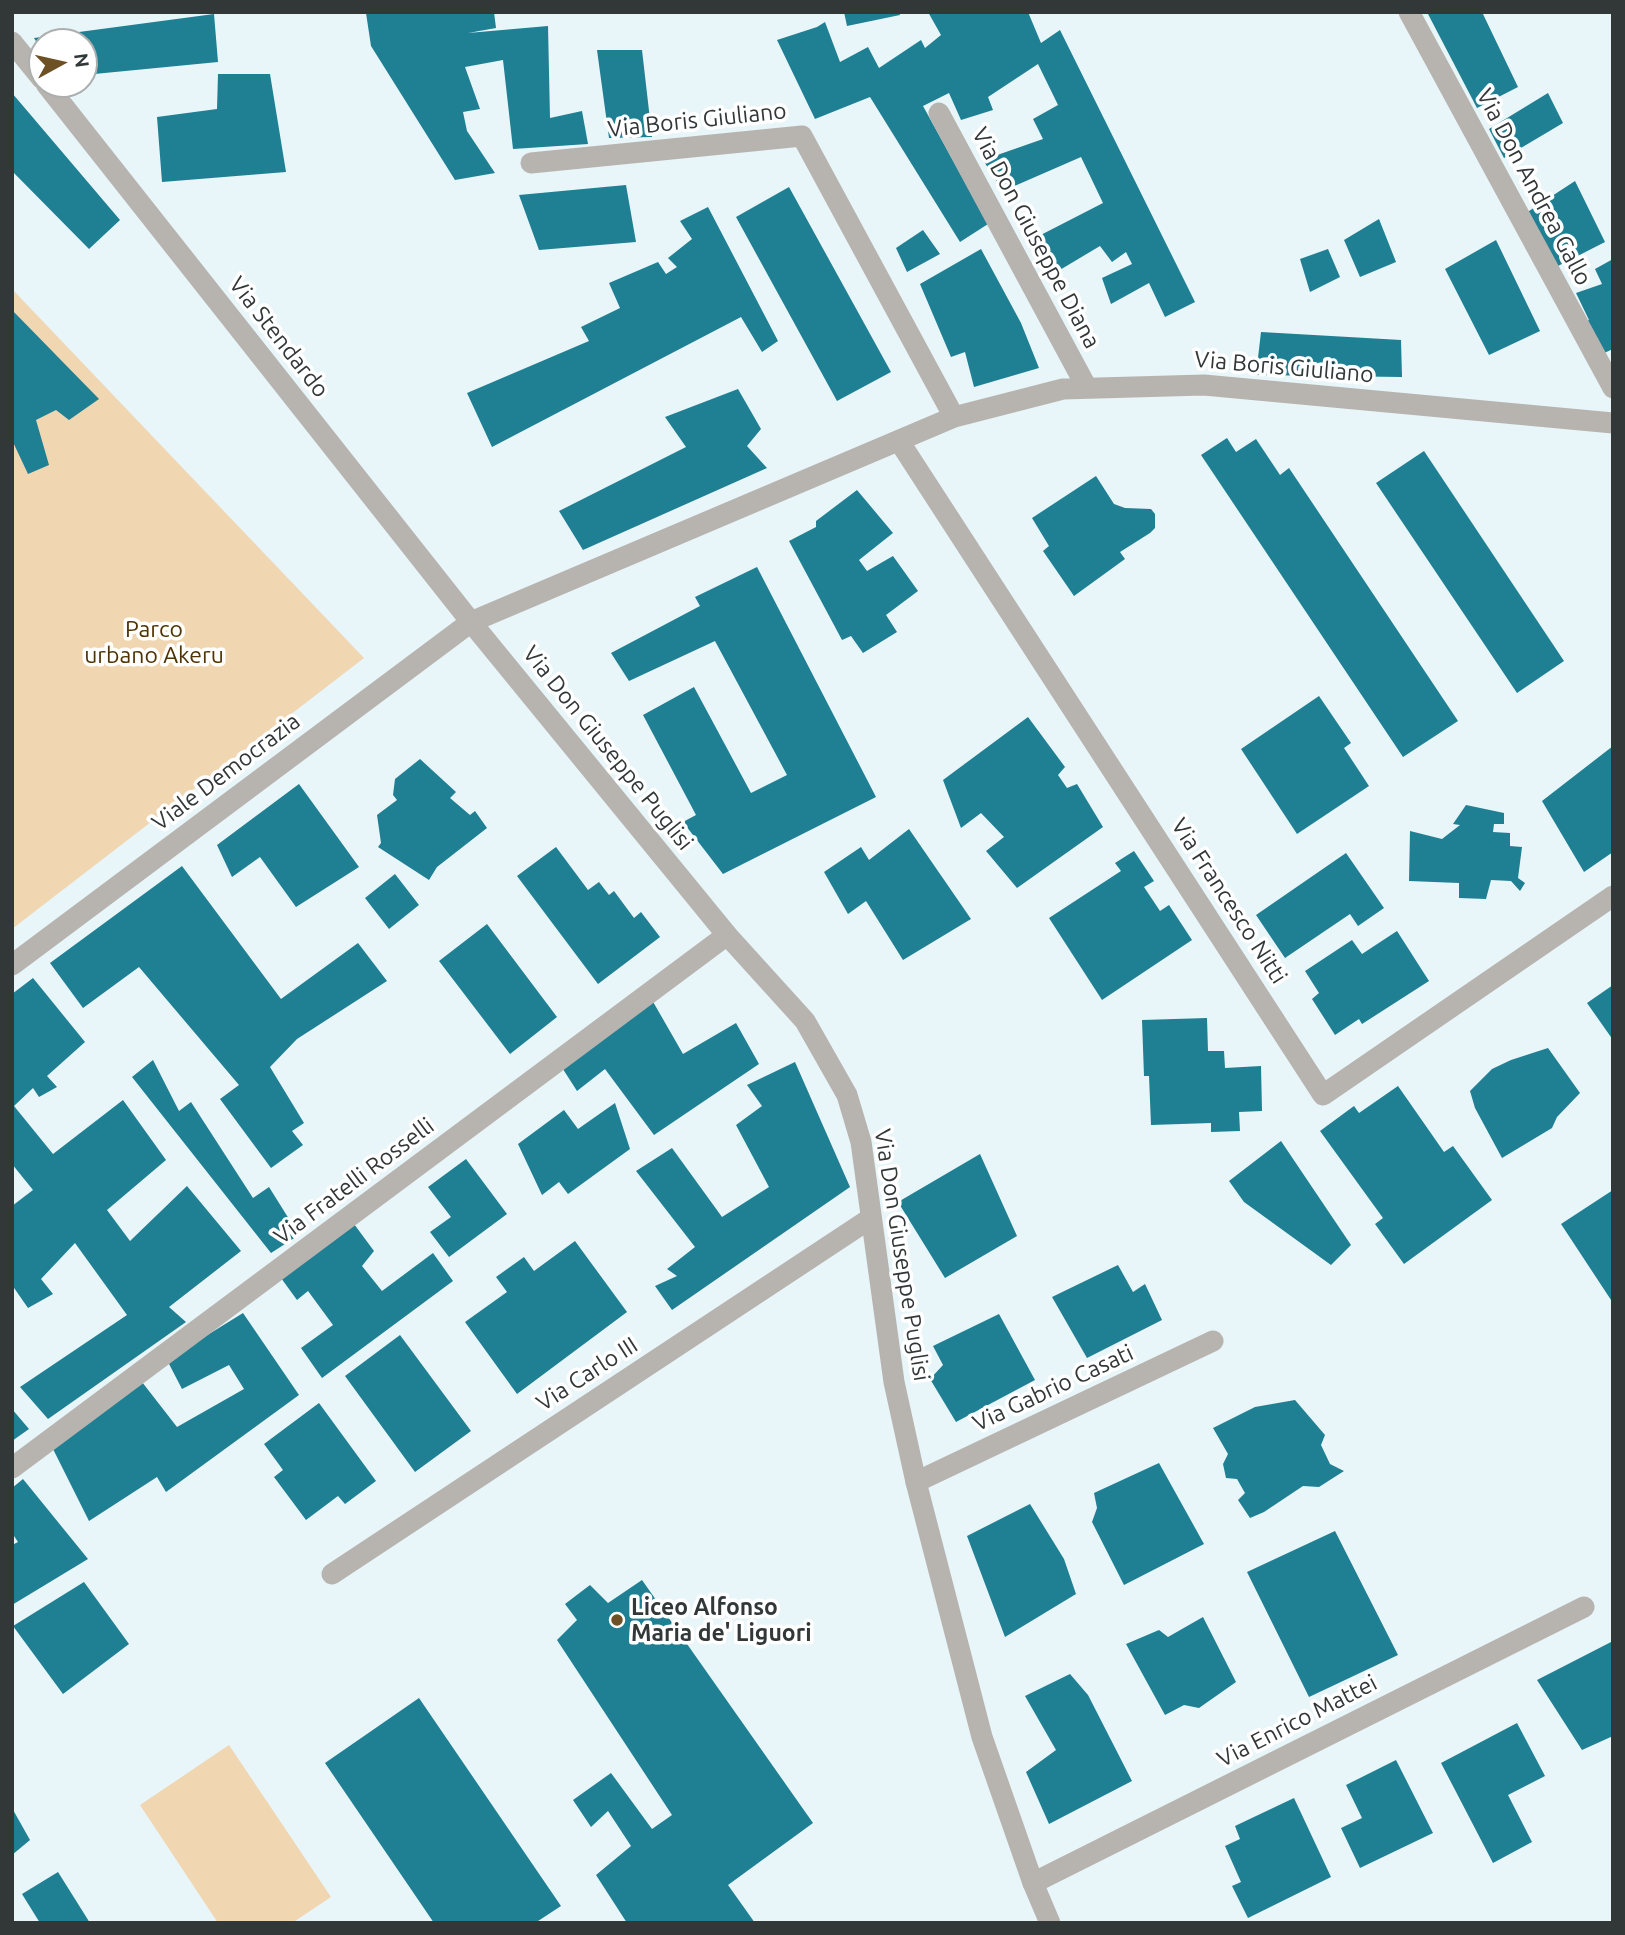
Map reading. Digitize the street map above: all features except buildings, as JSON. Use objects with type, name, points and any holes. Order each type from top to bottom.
[{"type":"street","name":"Via Don Andrea Gallo","points":[[1409,12],[1613,387]]},
{"type":"street","points":[[12,42],[28,62]]},
{"type":"street","name":"Via Stendardo","points":[[57,98],[471,622]]},
{"type":"street","name":"Via Don Giuseppe Diana","points":[[939,113],[1087,388]]},
{"type":"street","name":"Via Boris Giuliano","points":[[531,163],[802,136],[954,417]]},
{"type":"street","name":"Via Boris Giuliano","points":[[471,622],[954,417],[1063,389],[1204,384],[1613,424]]},
{"type":"street","name":"Via Francesco Nitti","points":[[900,441],[1322,1095],[1613,897]]},
{"type":"street","name":"Via Don Giuseppe Puglisi","points":[[471,622],[727,935],[806,1021],[847,1095],[861,1142],[894,1382],[916,1482],[982,1737],[1033,1883],[1050,1923]]},
{"type":"street","name":"Viale Democrazia","points":[[12,965],[471,622]]},
{"type":"street","name":"Via Fratelli Rosselli","points":[[12,1468],[727,935]]},
{"type":"street","name":"Via Carlo III","points":[[332,1574],[871,1218]]},
{"type":"street","name":"Via Gabrio Casati","points":[[916,1482],[1213,1341]]},
{"type":"street","name":"Via Enrico Mattei","points":[[1033,1883],[1584,1607]]},
{"type":"green space","name":"Parco urbano Akeru","points":[[12,289],[364,658],[12,929]]},
{"type":"green space","points":[[229,1745],[331,1897],[292,1923],[218,1923],[140,1805]]},
{"type":"place","name":"Liceo Alfonso Maria de' Liguori","points":[[617,1620]]}]
